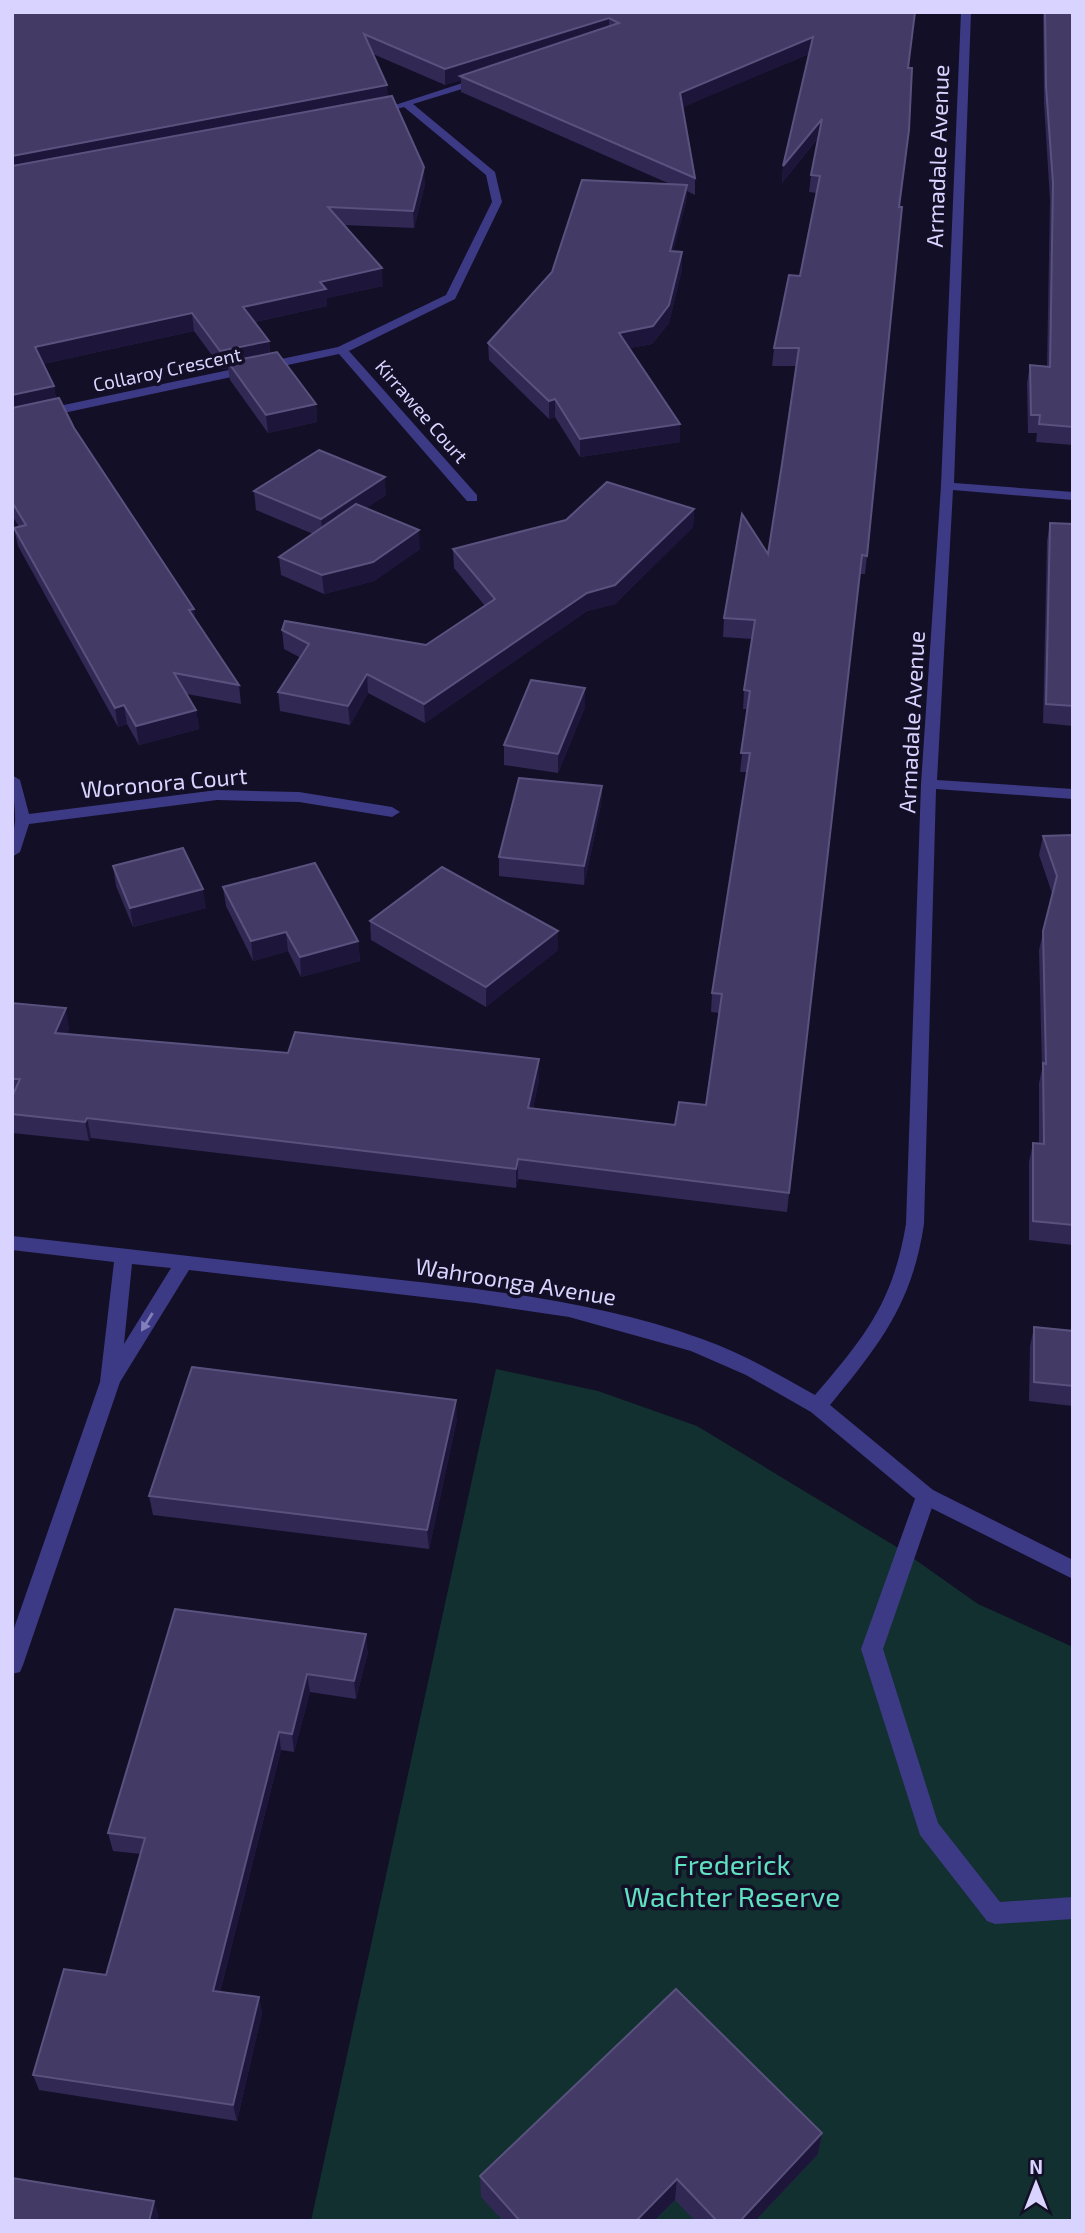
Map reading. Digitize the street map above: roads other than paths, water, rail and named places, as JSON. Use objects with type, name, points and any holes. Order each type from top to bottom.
[{"type":"street","name":"Armadale Avenue","points":[[818,1405],[881,1327],[904,1284],[913,1243],[929,784],[947,486],[966,12]]},
{"type":"street","points":[[380,109],[407,104],[496,75]]},
{"type":"street","name":"Collaroy Crescent","points":[[12,420],[342,350],[451,297],[497,202],[491,174],[407,104]]},
{"type":"street","name":"Kirrawee Court","points":[[342,350],[472,498]]},
{"type":"street","points":[[947,486],[1073,496]]},
{"type":"street","points":[[12,780],[23,820],[12,852]]},
{"type":"street","points":[[929,784],[1073,794]]},
{"type":"street","name":"Woronora Court","points":[[23,820],[217,796],[299,797],[392,812]]},
{"type":"street","name":"Wahroonga Avenue","points":[[12,1243],[569,1310],[632,1325],[697,1345],[753,1370],[818,1405],[926,1496],[1073,1570]]},
{"type":"street","points":[[110,1382],[124,1256]]},
{"type":"street","points":[[12,1665],[110,1382],[183,1264]]},
{"type":"street","points":[[926,1496],[872,1649],[928,1828],[995,1913],[1073,1908]]},
{"type":"park label","name":"Frederick Wachter Reserve","points":[[732,1880]]}]
